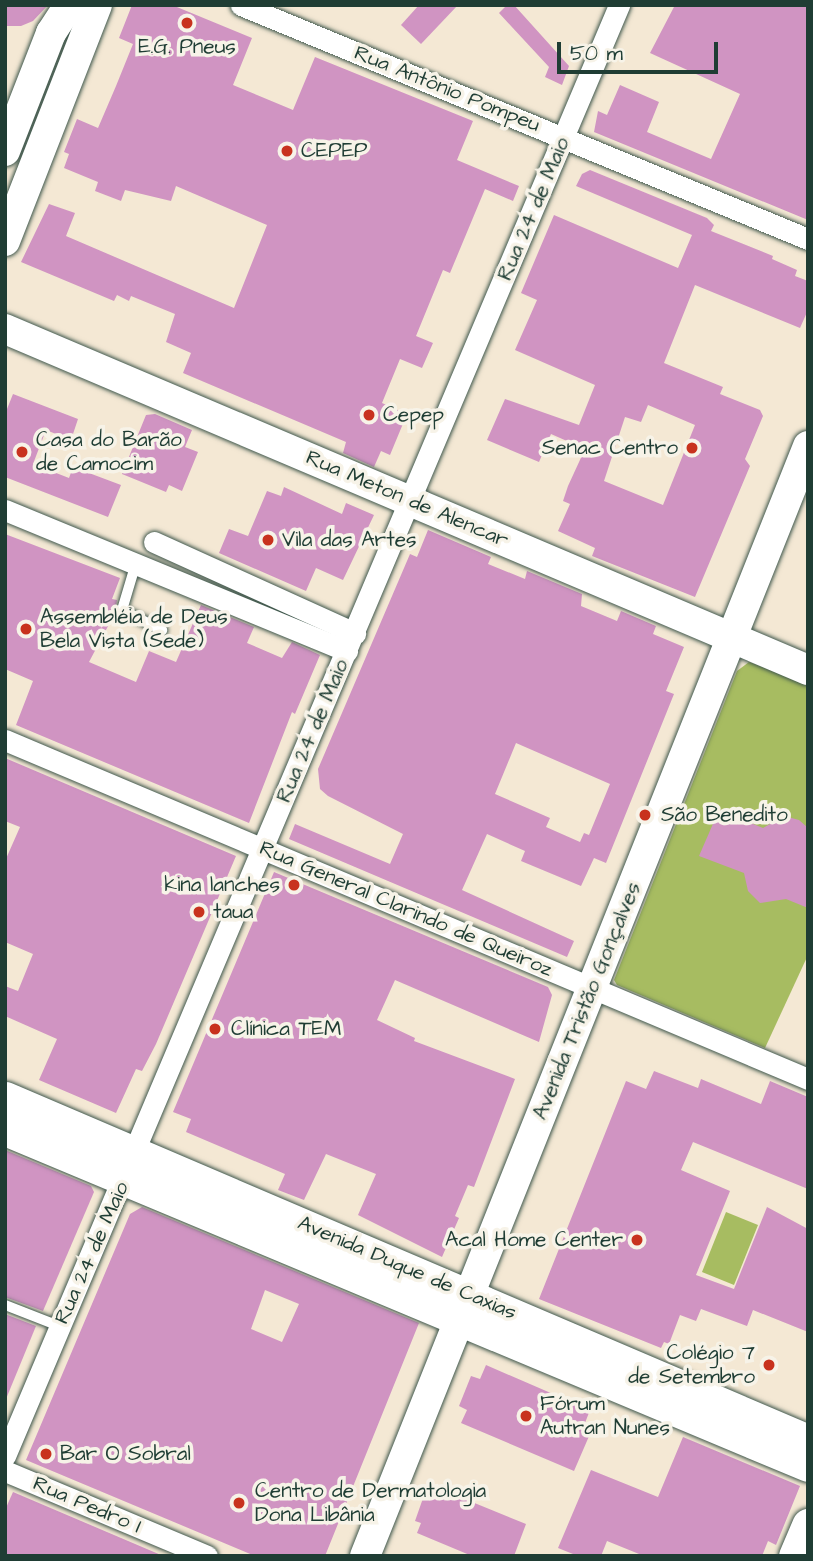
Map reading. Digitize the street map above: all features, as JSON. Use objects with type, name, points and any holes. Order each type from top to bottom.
[{"type":"main road","name":"Avenida Duque de Caxias","points":[[5,1098],[130,1165],[464,1306],[808,1441]]},
{"type":"main road","name":"Avenida Duque de Caxias","points":[[5,1129],[130,1165]]},
{"type":"main road","name":"Avenida Duque de Caxias","points":[[464,1306],[808,1465]]},
{"type":"main road","points":[[795,1556],[808,1525]]},
{"type":"street","points":[[5,150],[51,33],[69,5]]},
{"type":"street","points":[[5,242],[97,5]]},
{"type":"street","name":"Rua Antônio Pompeu","points":[[242,5],[564,136],[808,240]]},
{"type":"street","name":"Rua 24 de Maio","points":[[5,1456],[619,5]]},
{"type":"street","name":"Rua Meton de Alencar","points":[[5,329],[808,670]]},
{"type":"street","name":"Avenida Tristão Gonçalves","points":[[365,1556],[808,446]]},
{"type":"street","points":[[5,510],[351,642]]},
{"type":"street","points":[[154,542],[351,642]]},
{"type":"street","name":"Rua General Clarindo de Queiroz","points":[[5,740],[808,1079]]},
{"type":"street","name":"Rua Pedro I","points":[[5,1471],[207,1556]]},
{"type":"lane","points":[[137,560],[122,610],[162,630]]},
{"type":"lane","points":[[5,1305],[59,1326]]},
{"type":"green space","points":[[749,662],[808,683],[808,955],[765,1048],[617,985],[614,980],[737,671]]},
{"type":"green space","points":[[726,1212],[758,1225],[734,1285],[702,1272]]},
{"type":"building","points":[[5,5],[48,5],[33,21],[21,26],[5,26]]},
{"type":"building","points":[[132,5],[172,5],[252,38],[233,85],[293,110],[315,57],[473,121],[457,160],[519,186],[513,201],[485,189],[450,273],[443,270],[416,336],[433,343],[422,368],[400,359],[382,403],[407,414],[390,455],[381,451],[374,467],[343,453],[346,442],[183,373],[191,353],[166,342],[175,314],[131,296],[129,301],[117,295],[114,301],[21,262],[49,204],[75,213],[66,236],[234,308],[267,225],[176,186],[171,201],[125,190],[121,201],[95,191],[98,182],[64,168],[69,154],[64,152],[77,119],[98,128],[116,86],[133,44],[119,38]]},
{"type":"building","points":[[419,5],[458,5],[421,44],[401,25]]},
{"type":"building","points":[[507,5],[514,5],[569,66],[562,85],[545,77],[549,67],[499,13]]},
{"type":"building","points":[[675,5],[808,5],[808,220],[594,132],[598,111],[607,115],[620,85],[659,102],[647,132],[711,159],[740,94],[650,53]]},
{"type":"building","points":[[590,170],[707,218],[714,225],[711,231],[773,256],[772,259],[797,270],[795,276],[808,281],[808,310],[800,328],[695,285],[664,363],[723,387],[720,394],[760,410],[763,416],[745,459],[750,466],[695,597],[592,556],[595,548],[558,531],[570,504],[563,501],[585,449],[551,434],[539,462],[487,440],[505,399],[579,425],[595,385],[515,350],[537,300],[521,293],[554,215],[678,268],[692,235],[576,186],[582,174]],"holes":[[[648,405],[695,425],[663,505],[604,481],[625,417],[641,422]]]},
{"type":"building","name":"Casa do Barão de Camocim","points":[[13,394],[78,419],[71,440],[46,430],[33,464],[69,478],[73,467],[121,485],[108,517],[5,477],[5,414]]},
{"type":"building","points":[[155,414],[192,430],[185,447],[198,452],[182,491],[169,485],[166,492],[122,474],[146,415]]},
{"type":"building","name":"Vila das Artes","points":[[284,487],[342,514],[346,503],[374,515],[343,580],[316,568],[306,591],[219,553],[229,529],[248,536],[267,491],[281,496]]},
{"type":"building","points":[[428,530],[491,557],[488,564],[525,579],[527,571],[582,594],[581,606],[617,621],[621,611],[656,626],[653,634],[684,647],[666,691],[674,694],[606,863],[594,858],[581,886],[521,861],[525,851],[487,834],[462,890],[574,941],[567,957],[289,839],[295,824],[390,864],[403,834],[328,796],[320,789],[318,769],[410,554],[417,557]],"holes":[[[516,743],[610,784],[589,835],[584,833],[580,842],[546,827],[550,818],[495,794]]]},
{"type":"building","points":[[5,534],[120,578],[112,599],[117,600],[115,613],[89,662],[136,682],[149,651],[176,662],[201,605],[254,627],[247,643],[282,658],[292,642],[320,655],[295,714],[292,712],[249,823],[16,725],[33,681],[5,669]]},
{"type":"building","points":[[5,758],[236,856],[156,1044],[142,1071],[136,1069],[116,1113],[39,1080],[57,1039],[5,1016],[5,986],[18,991],[33,954],[5,942],[5,861],[20,827],[5,821]]},
{"type":"building","name":"São Benedito","points":[[719,810],[763,828],[784,816],[799,820],[808,828],[808,908],[786,899],[760,903],[748,891],[744,873],[699,856]]},
{"type":"building","points":[[274,872],[548,987],[552,995],[539,1042],[395,980],[377,1020],[415,1038],[414,1041],[515,1079],[474,1187],[468,1185],[455,1216],[459,1218],[442,1257],[358,1215],[376,1174],[326,1154],[304,1200],[278,1190],[285,1174],[186,1132],[191,1119],[173,1112]]},
{"type":"building","name":"Acal Home Center","points":[[654,1071],[698,1088],[701,1079],[761,1104],[770,1081],[808,1097],[808,1189],[693,1142],[681,1170],[730,1191],[696,1275],[734,1289],[767,1207],[808,1229],[808,1332],[753,1310],[747,1326],[701,1309],[696,1321],[680,1315],[669,1344],[664,1342],[661,1348],[539,1299],[626,1081],[646,1089]]},
{"type":"building","points":[[5,1150],[91,1186],[94,1192],[43,1311],[5,1297]]},
{"type":"building","points":[[142,1207],[419,1323],[325,1556],[255,1556],[26,1460],[130,1214]],"holes":[[[265,1290],[299,1304],[282,1342],[251,1329]]]},
{"type":"building","points":[[5,1314],[36,1326],[6,1399],[5,1399]]},
{"type":"building","name":"Fórum Autran Nunes","points":[[486,1365],[590,1410],[585,1423],[593,1427],[574,1471],[461,1423],[467,1410],[459,1406],[471,1376],[480,1379]]},
{"type":"building","points":[[683,1437],[800,1486],[776,1545],[768,1541],[762,1556],[644,1556],[607,1541],[601,1556],[578,1556],[558,1548],[591,1470],[658,1497]]},
{"type":"building","points":[[428,1484],[526,1524],[514,1556],[472,1556],[417,1533],[421,1523],[415,1521]]},
{"type":"building","points":[[13,1492],[161,1556],[5,1556],[5,1510]]},
{"type":"place","name":"E.G. Pneus","points":[[187,23]]},
{"type":"place","name":"CEPEP","points":[[287,151]]},
{"type":"place","name":"Cepep","points":[[369,415]]},
{"type":"place","name":"Senac Centro","points":[[692,448]]},
{"type":"place","name":"Casa do Barão de Camocim","points":[[22,452]]},
{"type":"place","name":"Vila das Artes","points":[[268,540]]},
{"type":"place","name":"Assembléia de Deus Bela Vista (Sede)","points":[[26,629]]},
{"type":"place","name":"São Benedito","points":[[645,815]]},
{"type":"place","name":"kina lanches","points":[[294,885]]},
{"type":"place","name":"taua","points":[[199,912]]},
{"type":"place","name":"Clínica TEM","points":[[215,1029]]},
{"type":"place","name":"Acal Home Center","points":[[637,1240]]},
{"type":"place","name":"Colégio 7 de Setembro","points":[[769,1365]]},
{"type":"place","name":"Fórum Autran Nunes","points":[[526,1416]]},
{"type":"place","name":"Bar O Sobral","points":[[46,1454]]},
{"type":"place","name":"Centro de Dermatologia Dona Libânia","points":[[239,1503]]}]
